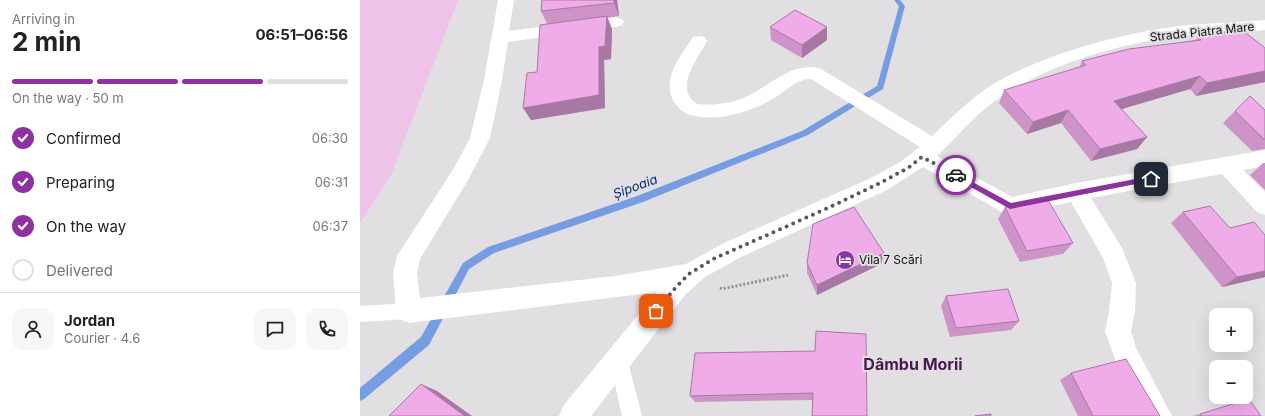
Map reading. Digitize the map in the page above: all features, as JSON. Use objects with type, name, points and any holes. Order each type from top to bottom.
[{"type":"street","points":[[506,0],[480,138],[461,174],[409,256],[405,273],[416,310],[472,302],[616,287],[689,274]]},
{"type":"street","points":[[500,38],[616,22]]},
{"type":"street","name":"Strada Piatra Mare","points":[[573,416],[676,287],[689,274],[713,259],[828,208],[908,168],[928,152],[979,104],[996,92],[1030,74],[1065,59],[1101,47],[1166,34],[1265,25]]},
{"type":"street","points":[[699,41],[684,65],[679,80],[678,94],[686,105],[693,110],[710,111],[734,108],[760,98],[800,73],[808,71],[815,73],[907,130],[928,152],[1010,206],[1076,192],[1265,158]]},
{"type":"street","points":[[1226,165],[1265,206]]},
{"type":"street","points":[[1076,192],[1114,255],[1124,283],[1122,312],[1118,331],[1125,353],[1158,416]]},
{"type":"lane","points":[[360,314],[416,310]]},
{"type":"lane","points":[[618,358],[632,416]]},
{"type":"path","points":[[689,274],[722,289],[788,275]]},
{"type":"shaded area","points":[[360,0],[458,0],[391,175],[360,223]]},
{"type":"building","points":[[542,0],[614,0],[614,3],[541,11]]},
{"type":"building","points":[[795,10],[827,27],[802,45],[770,27]]},
{"type":"building","points":[[607,16],[605,46],[599,47],[599,95],[523,108],[527,73],[537,72],[540,25]]},
{"type":"building","points":[[1241,29],[1265,48],[1265,71],[1207,83],[1200,76],[1114,101],[1147,137],[1100,149],[1068,110],[1033,122],[1004,90],[1086,65],[1082,61],[1129,49],[1201,40],[1198,37]]},
{"type":"building","points":[[1250,96],[1265,110],[1265,139],[1235,111]]},
{"type":"building","points":[[1048,200],[1073,243],[1027,251],[1005,207]]},
{"type":"building","points":[[1210,206],[1230,228],[1254,222],[1265,235],[1265,271],[1237,277],[1183,212]]},
{"type":"building","points":[[854,207],[884,253],[817,285],[807,263],[813,224]]},
{"type":"building","points":[[1008,289],[1019,321],[956,328],[946,296]]},
{"type":"building","points":[[816,331],[866,334],[867,416],[812,416],[813,393],[690,396],[695,353],[815,351]]},
{"type":"building","points":[[1126,359],[1160,416],[1093,416],[1071,373]]},
{"type":"building","points":[[421,384],[465,416],[389,416]]},
{"type":"building","points":[[1233,404],[1253,404],[1261,416],[1201,416],[1200,414]]},
{"type":"building","points":[[991,414],[991,416],[975,416]]},
{"type":"waterway","name":"Șipoaia","points":[[360,395],[425,341],[466,266],[491,250],[640,199],[805,133],[880,87],[902,6],[897,0]]},
{"type":"way so far","points":[[656,311],[689,274],[713,259],[828,208],[880,183],[908,168],[922,157],[956,175]]},
{"type":"place","name":"Vila 7 Scări","points":[[845,260]]},
{"type":"district","name":"Dâmbu Morii","points":[[913,364]]},
{"type":"route","points":[[956,175],[1010,206],[1076,192],[1151,179]]}]
